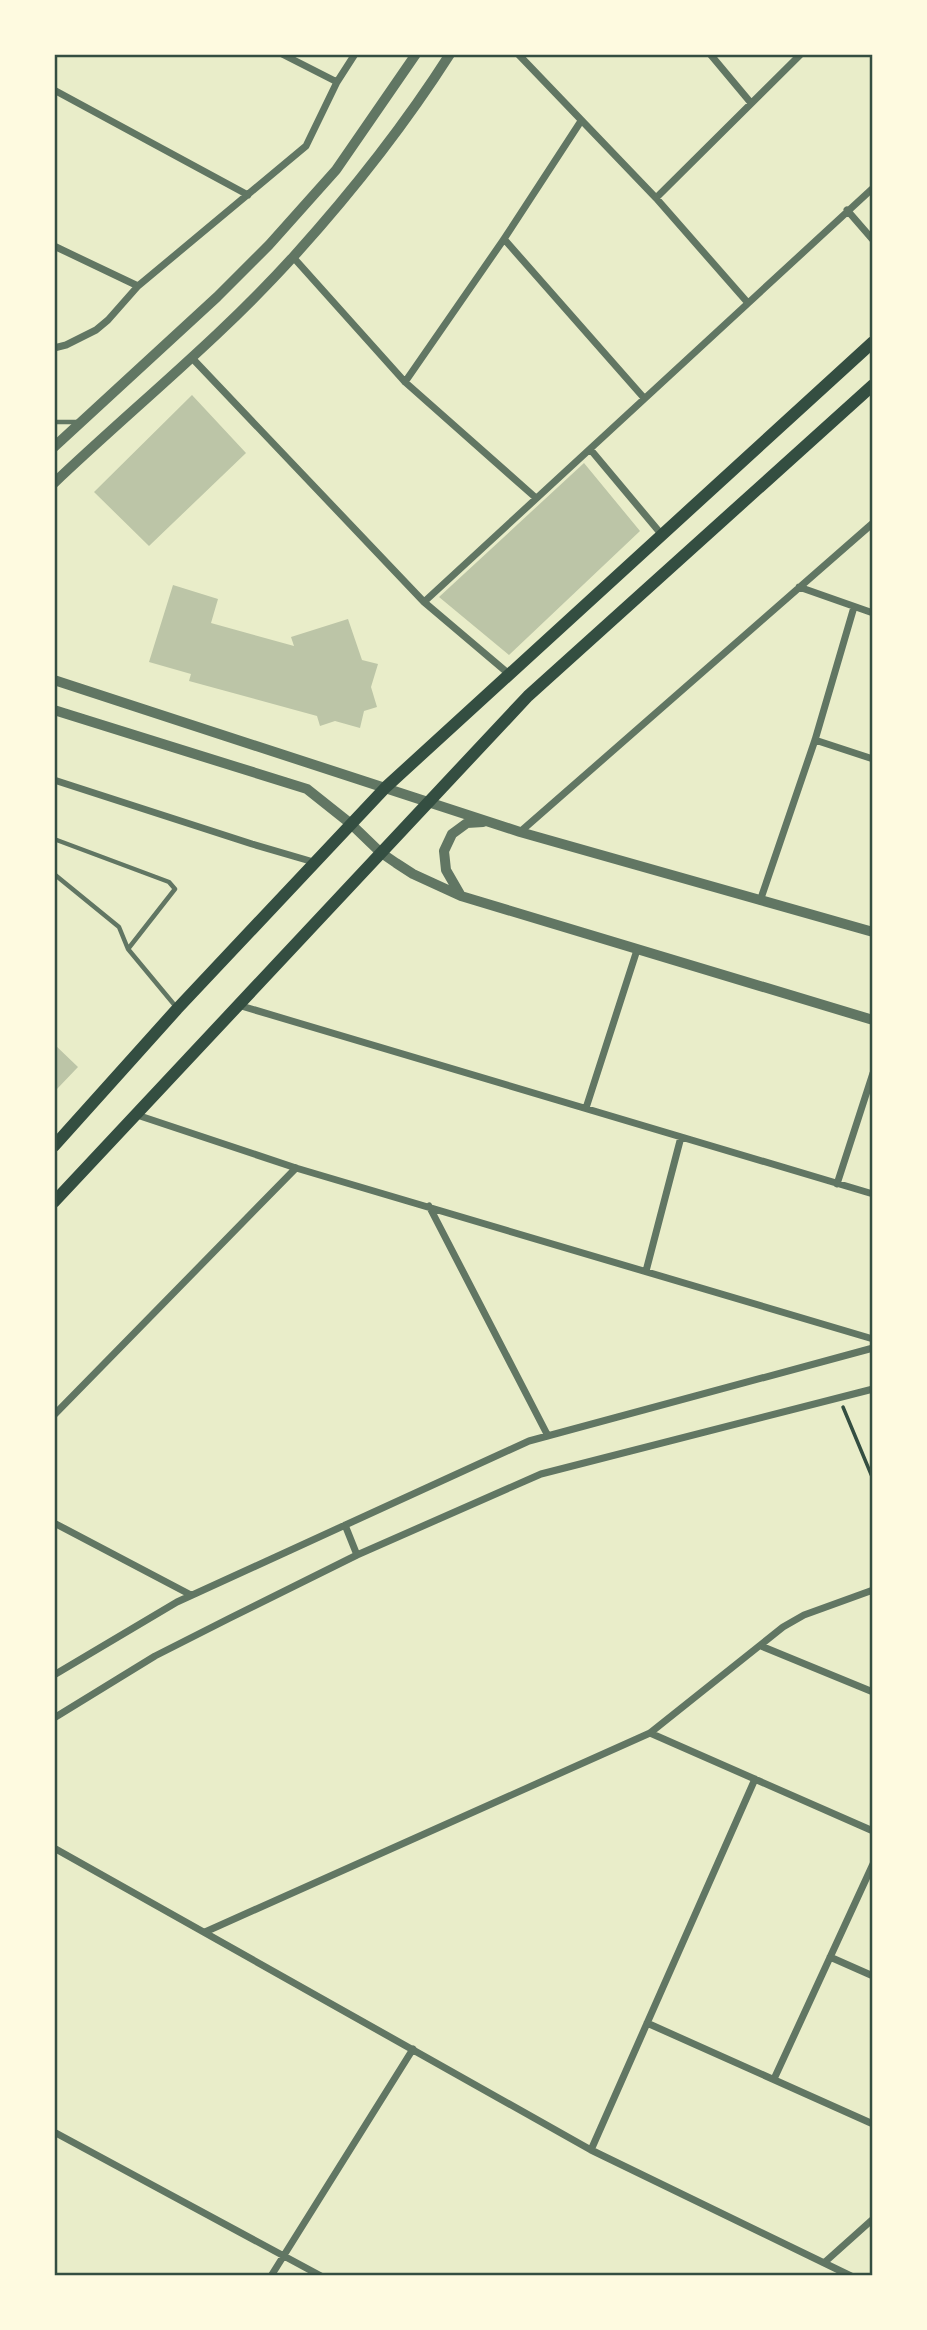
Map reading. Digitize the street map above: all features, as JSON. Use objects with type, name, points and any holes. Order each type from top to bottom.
[{"type":"main road","points":[[54,1146],[177,1009],[386,787],[873,342]]},
{"type":"main road","points":[[54,1202],[528,696],[873,385]]},
{"type":"street","points":[[282,54],[337,82]]},
{"type":"street","points":[[54,348],[96,330],[138,286],[306,146],[337,82],[355,54]]},
{"type":"street","points":[[54,447],[217,297],[269,245],[336,170],[416,54]]},
{"type":"street","points":[[54,483],[192,358],[293,257],[371,165],[450,54]]},
{"type":"street","points":[[518,54],[656,198],[748,303]]},
{"type":"street","points":[[710,54],[751,103]]},
{"type":"street","points":[[656,198],[802,54]]},
{"type":"street","points":[[54,90],[248,195]]},
{"type":"street","points":[[405,382],[504,239],[581,121]]},
{"type":"street","points":[[424,602],[873,188]]},
{"type":"street","points":[[847,210],[873,240]]},
{"type":"street","points":[[504,239],[644,398]]},
{"type":"street","points":[[54,246],[138,286]]},
{"type":"street","points":[[293,257],[405,382],[537,498]]},
{"type":"street","points":[[192,358],[424,602],[509,674]]},
{"type":"street","points":[[590,449],[662,535]]},
{"type":"street","points":[[520,832],[873,523]]},
{"type":"street","points":[[799,587],[873,612]]},
{"type":"street","points":[[760,901],[814,740],[854,607]]},
{"type":"street","points":[[54,680],[520,832],[873,932]]},
{"type":"street","points":[[54,710],[307,789],[351,824],[380,852],[413,874],[461,896],[873,1020]]},
{"type":"street","points":[[814,740],[873,759]]},
{"type":"street","points":[[54,780],[317,863]]},
{"type":"street","points":[[461,896],[446,870],[444,851],[452,834],[467,823],[486,821]]},
{"type":"street","points":[[586,1108],[638,950]]},
{"type":"street","points":[[238,1005],[873,1194]]},
{"type":"street","points":[[836,1184],[873,1073]]},
{"type":"street","points":[[137,1115],[296,1168],[873,1339]]},
{"type":"street","points":[[646,1271],[681,1137]]},
{"type":"street","points":[[54,1415],[296,1168]]},
{"type":"street","points":[[429,1206],[548,1436]]},
{"type":"street","points":[[54,1675],[191,1595],[529,1441],[873,1348]]},
{"type":"street","points":[[54,1718],[155,1656],[357,1555],[541,1474],[873,1389]]},
{"type":"street","points":[[54,1524],[191,1595]]},
{"type":"street","points":[[345,1525],[357,1555]]},
{"type":"street","points":[[205,1932],[650,1734],[783,1627],[804,1615],[873,1590]]},
{"type":"street","points":[[761,1646],[873,1692]]},
{"type":"street","points":[[650,1734],[873,1831]]},
{"type":"street","points":[[591,2150],[755,1779]]},
{"type":"street","points":[[54,1848],[591,2150],[851,2276]]},
{"type":"street","points":[[774,2080],[873,1864]]},
{"type":"street","points":[[830,1957],[873,1976]]},
{"type":"street","points":[[647,2023],[873,2124]]},
{"type":"street","points":[[271,2276],[413,2049]]},
{"type":"street","points":[[54,2132],[321,2276]]},
{"type":"street","points":[[825,2262],[873,2219]]},
{"type":"lane","points":[[54,422],[83,422]]},
{"type":"lane","points":[[54,839],[169,882],[175,889],[128,950]]},
{"type":"lane","points":[[54,874],[120,927],[128,950],[177,1009]]},
{"type":"path","points":[[839,1399],[873,1479]]},
{"type":"building","points":[[192,395],[246,453],[149,546],[94,492]]},
{"type":"building","points":[[584,463],[640,531],[509,655],[439,597]]},
{"type":"building","points":[[173,585],[218,599],[211,623],[294,646],[291,637],[348,619],[362,660],[378,664],[371,687],[377,707],[364,711],[360,728],[335,721],[320,726],[317,716],[189,681],[191,674],[149,662]]},
{"type":"building","points":[[54,1044],[78,1067],[57,1089],[54,1086]]}]
